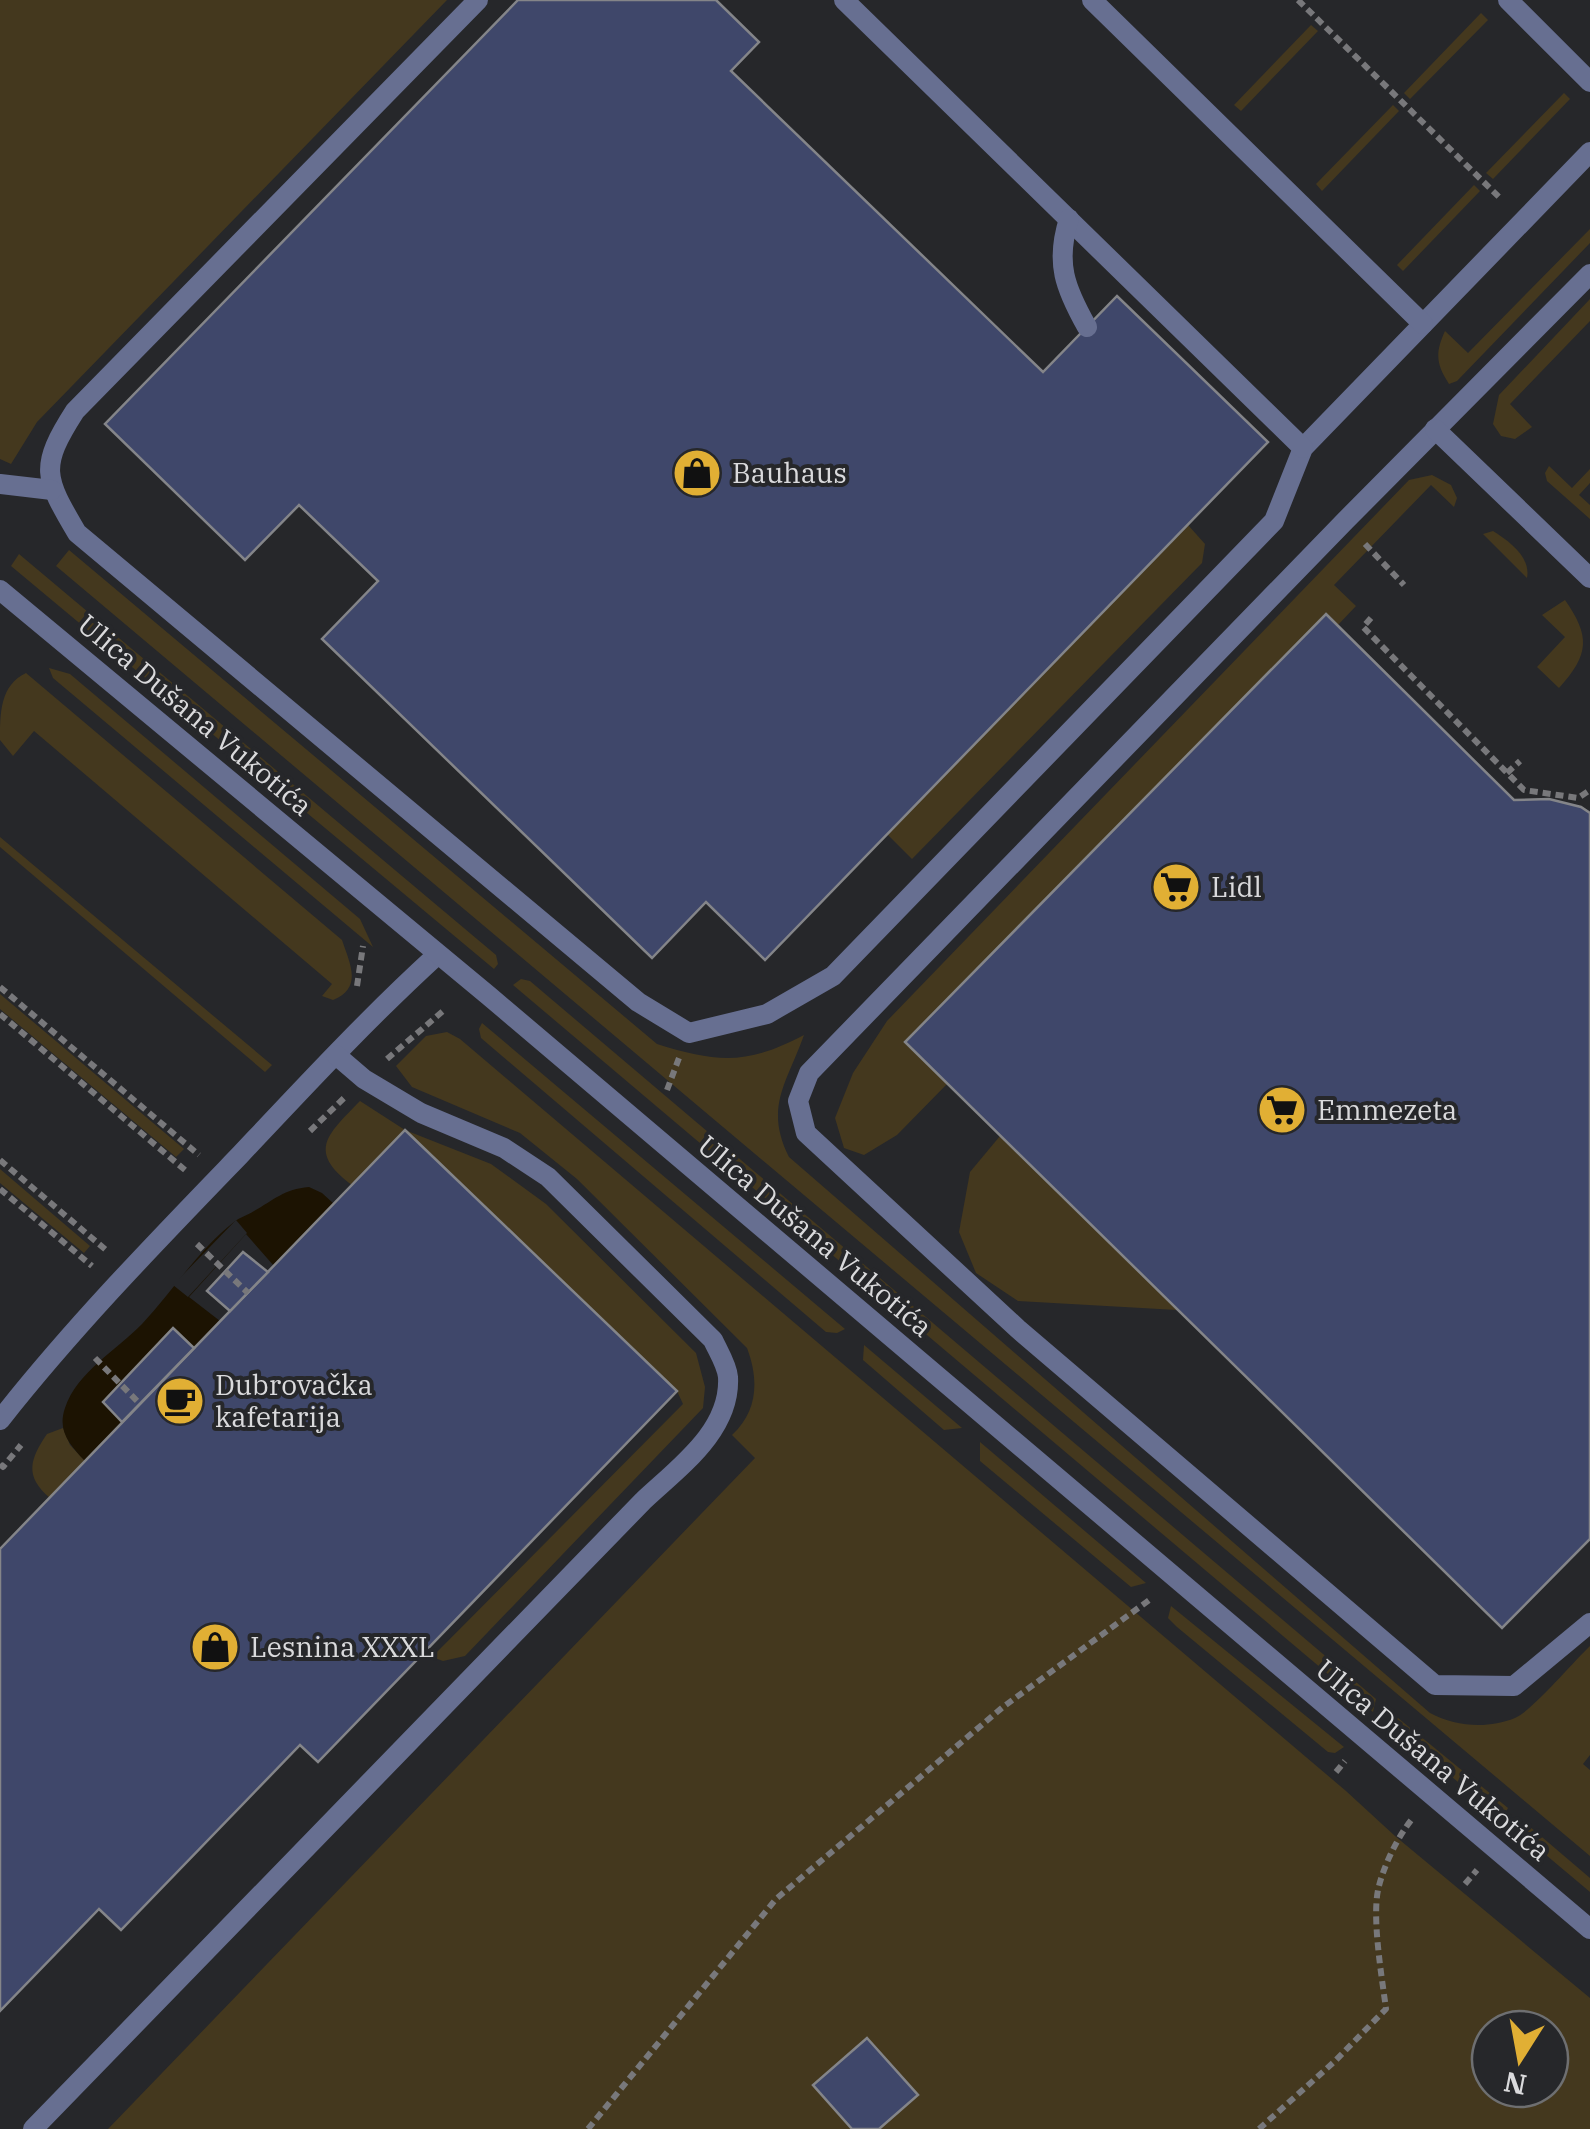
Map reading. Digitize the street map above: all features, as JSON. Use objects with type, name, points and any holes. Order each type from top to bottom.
[{"type":"street","points":[[478,0],[75,411],[51,448],[52,490],[78,533],[638,1002],[690,1033],[767,1014],[833,976],[1274,521],[1303,448],[1590,152]]},
{"type":"street","points":[[844,0],[1303,448]]},
{"type":"street","points":[[1092,0],[1424,324]]},
{"type":"street","points":[[1508,0],[1590,82]]},
{"type":"street","points":[[1069,220],[1060,246],[1067,292],[1086,326]]},
{"type":"street","points":[[1590,274],[810,1073],[798,1101],[806,1133],[1018,1330],[1435,1685],[1514,1686],[1590,1624]]},
{"type":"street","points":[[1435,429],[1590,578]]},
{"type":"street","points":[[0,484],[52,490]]},
{"type":"street","name":"Ulica Dušana Vukotića","points":[[0,590],[1590,1929]]},
{"type":"street","points":[[0,1420],[73,1330],[127,1272],[336,1054],[438,955]]},
{"type":"street","points":[[33,2129],[643,1501],[708,1439],[725,1403],[728,1374],[713,1340],[548,1176],[504,1148],[421,1112],[364,1078],[336,1054]]},
{"type":"path","points":[[1298,0],[1523,221]]},
{"type":"path","points":[[1357,536],[1404,585]]},
{"type":"path","points":[[1371,618],[1363,627],[1524,790],[1578,798],[1590,790]]},
{"type":"path","points":[[1434,698],[1444,689]]},
{"type":"path","points":[[1507,773],[1520,761]]},
{"type":"path","points":[[0,987],[200,1156]]},
{"type":"path","points":[[299,1142],[364,1078],[442,1011]]},
{"type":"path","points":[[0,1014],[186,1171]]},
{"type":"path","points":[[0,1160],[108,1251],[127,1272]]},
{"type":"path","points":[[0,1189],[93,1267]]},
{"type":"path","points":[[185,1256],[210,1230]]},
{"type":"path","points":[[197,1244],[248,1293]]},
{"type":"path","points":[[84,1371],[106,1345]]},
{"type":"path","points":[[97,1360],[140,1404]]},
{"type":"path","points":[[0,1464],[3,1467],[26,1440]]},
{"type":"path","points":[[588,2129],[776,1900],[1004,1708],[1177,1579]]},
{"type":"path","points":[[1259,2129],[1334,2062],[1386,2008],[1378,1892],[1402,1833],[1432,1795]]},
{"type":"shaded area","points":[[0,0],[447,0],[37,422],[11,464],[0,459]]},
{"type":"shaded area","points":[[1481,13],[1488,20],[1410,99],[1404,93]]},
{"type":"shaded area","points":[[1311,25],[1318,31],[1241,111],[1234,105]]},
{"type":"shaded area","points":[[1564,93],[1570,99],[1493,179],[1486,173]]},
{"type":"shaded area","points":[[1393,105],[1399,111],[1322,191],[1316,184]]},
{"type":"shaded area","points":[[1474,185],[1480,191],[1403,271],[1397,265]]},
{"type":"shaded area","points":[[1590,229],[1590,243],[1457,381],[1449,384],[1438,358],[1445,331],[1468,353]]},
{"type":"shaded area","points":[[1590,299],[1590,321],[1510,404],[1532,427],[1515,439],[1501,436],[1493,424],[1499,395]]},
{"type":"shaded area","points":[[1549,466],[1572,488],[1590,469],[1590,483],[1579,495],[1590,505],[1590,519],[1547,481],[1545,473]]},
{"type":"shaded area","points":[[1432,475],[1451,485],[1457,498],[1454,507],[1431,485],[1334,585],[1356,606],[1337,626],[1325,615],[905,1041],[947,1084],[897,1135],[864,1155],[844,1148],[835,1118],[853,1073],[887,1021],[1409,480]]},
{"type":"shaded area","points":[[1188,525],[1205,544],[1202,563],[912,859],[887,834]]},
{"type":"shaded area","points":[[1493,531],[1522,557],[1527,578],[1483,534]]},
{"type":"shaded area","points":[[69,550],[657,1044],[698,1055],[732,1058],[766,1052],[804,1035],[778,1109],[778,1124],[789,1157],[1430,1713],[1472,1725],[1515,1718],[1590,1646],[1590,1755],[1583,1764],[1590,1770],[1590,1856],[56,566]]},
{"type":"shaded area","points":[[19,554],[496,955],[498,964],[494,969],[11,566]]},
{"type":"shaded area","points":[[1565,600],[1579,624],[1583,645],[1577,665],[1559,688],[1537,667],[1565,637],[1542,615]]},
{"type":"shaded area","points":[[49,668],[70,674],[360,919],[373,947],[53,678]]},
{"type":"shaded area","points":[[26,673],[342,940],[352,974],[342,995],[333,1000],[322,996],[332,984],[34,731],[13,756],[0,740],[1,711],[11,685]]},
{"type":"shaded area","points":[[0,837],[272,1065],[265,1072],[0,847]]},
{"type":"shaded area","points":[[521,979],[530,981],[1376,1699],[1373,1712],[513,985]]},
{"type":"shaded area","points":[[0,994],[184,1149],[176,1157],[0,1009]]},
{"type":"shaded area","points":[[482,1023],[845,1329],[826,1332],[481,1038]]},
{"type":"shaded area","points":[[447,1032],[460,1039],[1590,1998],[1590,2129],[108,2129],[755,1458],[732,1435],[747,1416],[754,1394],[747,1348],[577,1179],[520,1133],[412,1087],[396,1066],[426,1036]]},
{"type":"shaded area","points":[[360,1101],[405,1130],[491,1164],[546,1204],[696,1353],[705,1387],[703,1408],[465,1656],[443,1661],[432,1657],[683,1404],[677,1391],[406,1131],[352,1185],[338,1173],[329,1162],[327,1143],[331,1133]]},
{"type":"shaded area","points":[[1000,1136],[1177,1310],[1018,1301],[976,1273],[959,1232],[970,1172]]},
{"type":"shaded area","points":[[0,1169],[90,1246],[84,1253],[0,1183]]},
{"type":"shaded area","points":[[309,1187],[334,1204],[274,1266],[246,1234],[189,1297],[220,1321],[194,1348],[173,1329],[103,1402],[122,1422],[85,1461],[70,1443],[63,1424],[65,1408],[79,1383],[142,1324],[197,1258],[236,1220],[293,1190]]},
{"type":"shaded area","points":[[864,1345],[962,1428],[944,1430],[863,1360]]},
{"type":"shaded area","points":[[63,1428],[70,1445],[85,1461],[50,1498],[36,1482],[32,1467],[47,1434]]},
{"type":"shaded area","points":[[980,1442],[1146,1583],[1131,1587],[980,1461]]},
{"type":"shaded area","points":[[1171,1606],[1344,1747],[1335,1753],[1328,1752],[1177,1627],[1168,1618]]},
{"type":"shaded area","points":[[1398,1718],[1508,1808],[1502,1819],[1389,1724]]},
{"type":"shaded area","points":[[1529,1826],[1590,1878],[1590,1892],[1521,1834]]},
{"type":"pier","points":[[236,1220],[247,1233],[188,1297],[173,1285]]},
{"type":"building","name":"Bauhaus","points":[[518,0],[716,0],[759,42],[731,71],[1043,372],[1117,296],[1268,442],[765,960],[706,902],[652,958],[322,639],[378,581],[299,505],[245,560],[105,424]]},
{"type":"building","name":"Emmezeta","points":[[1326,614],[1514,800],[1549,799],[1590,813],[1590,1539],[1502,1628],[905,1042]]},
{"type":"building","name":"Lesnina XXXL","points":[[405,1130],[677,1391],[318,1762],[300,1745],[121,1930],[99,1909],[0,2011],[0,1549]]},
{"type":"building","points":[[243,1252],[268,1272],[230,1311],[207,1291]]},
{"type":"building","points":[[173,1328],[194,1348],[122,1422],[103,1402]]},
{"type":"building","points":[[867,2038],[918,2095],[879,2129],[852,2129],[813,2085]]},
{"type":"place","name":"Bauhaus","points":[[697,473]]},
{"type":"place","name":"Lidl","points":[[1176,887]]},
{"type":"place","name":"Emmezeta","points":[[1282,1110]]},
{"type":"place","name":"Dubrovačka kafetarija","points":[[180,1401]]},
{"type":"place","name":"Lesnina XXXL","points":[[215,1647]]}]
